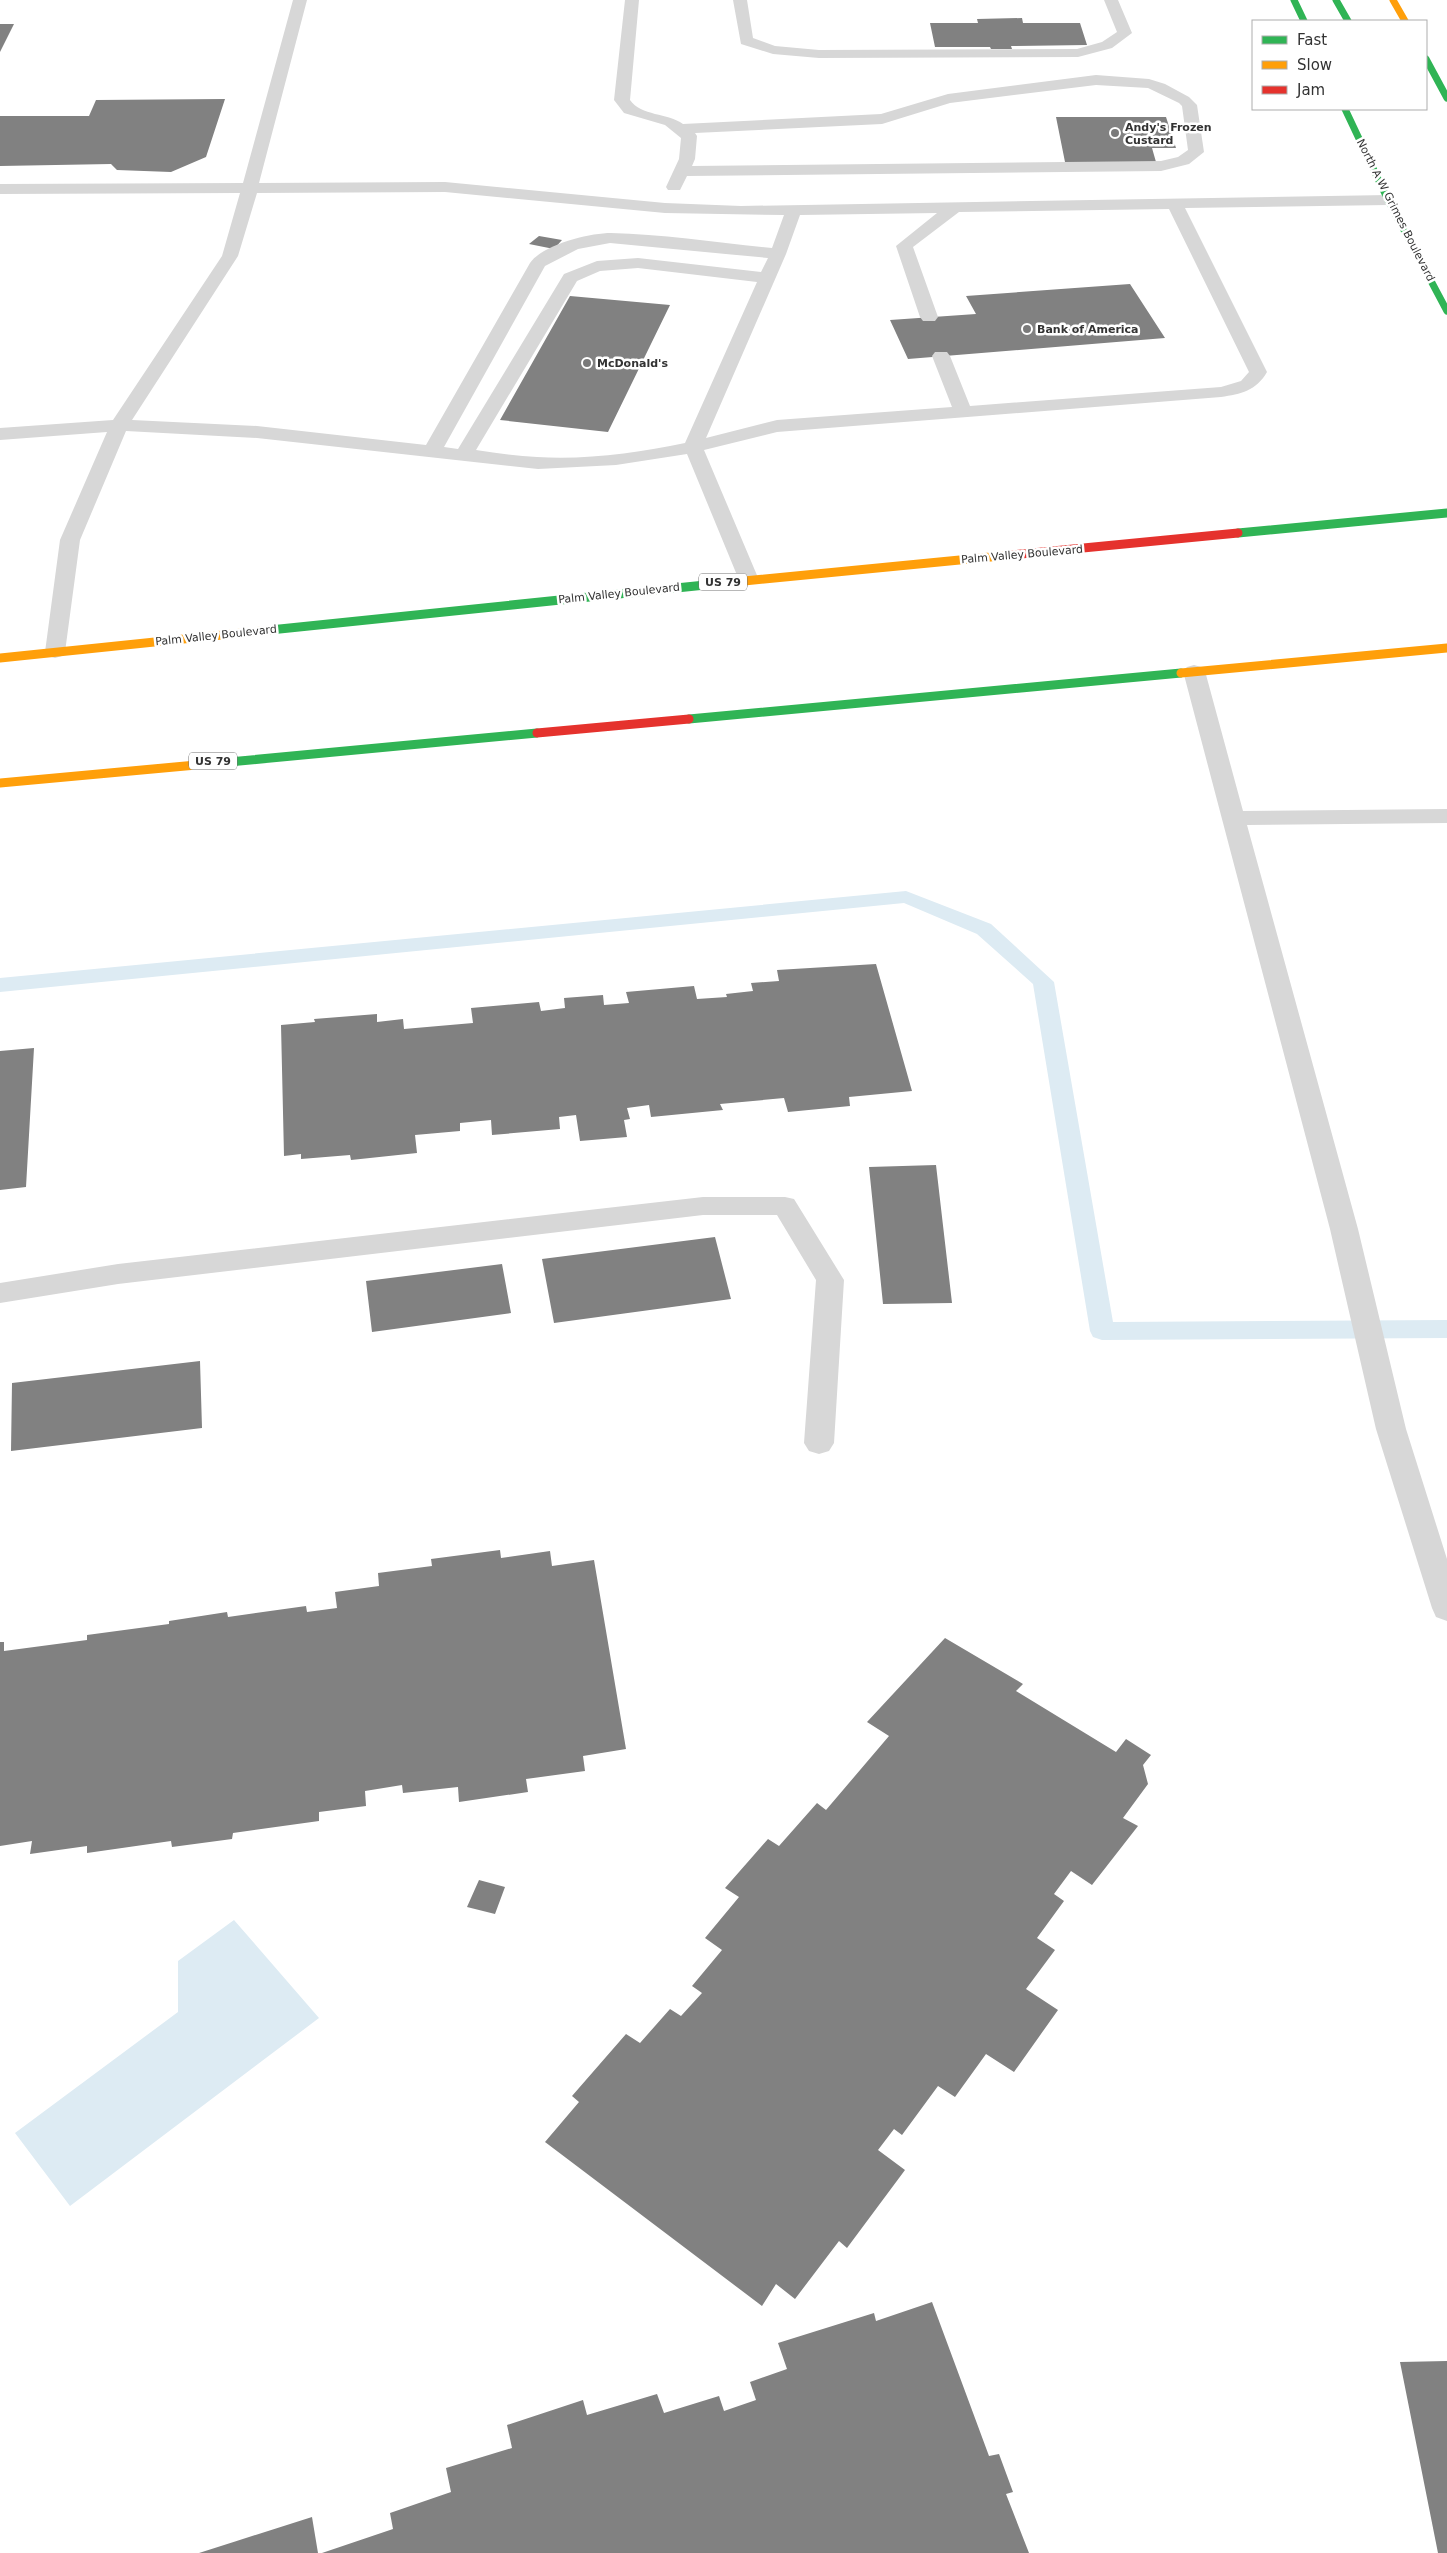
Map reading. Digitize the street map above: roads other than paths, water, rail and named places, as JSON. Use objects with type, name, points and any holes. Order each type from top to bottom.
[{"type":"main road","points":[[1294,0],[1304,20]]},
{"type":"main road","points":[[1336,0],[1347,20]]},
{"type":"main road","points":[[1393,0],[1404,20]]},
{"type":"main road","points":[[1427,61],[1440,88]]},
{"type":"main road","name":"North A W Grimes Boulevard","points":[[1345,110],[1388,200],[1447,311]]},
{"type":"main road","name":"Palm Valley Boulevard","points":[[0,658],[749,580],[1447,513]]},
{"type":"main road","name":"US 79","points":[[0,783],[1447,648]]},
{"type":"lane","points":[[55,652],[70,540],[119,425],[230,256],[300,0]]},
{"type":"lane","points":[[632,0],[622,100],[628,110],[670,122],[689,136],[687,159],[666,208]]},
{"type":"lane","points":[[740,0],[746,41],[773,50],[819,54],[1078,53],[1107,45],[1125,33],[1111,0]]},
{"type":"lane","points":[[681,129],[882,119],[948,99],[1096,80],[1131,82],[1160,87],[1184,100],[1188,105],[1196,146],[1196,152],[1190,156],[1161,166],[681,171]]},
{"type":"lane","points":[[0,189],[464,188],[666,208],[794,210],[1388,200]]},
{"type":"lane","points":[[0,434],[119,425],[257,432],[538,463],[570,463],[638,457],[693,447],[777,426],[1221,392],[1244,388],[1254,381],[1258,372],[1176,204]]},
{"type":"lane","points":[[929,317],[904,246],[955,207]]},
{"type":"lane","points":[[749,580],[693,447],[778,254],[794,210]]},
{"type":"lane","points":[[432,452],[538,263],[559,250],[592,240],[610,238],[778,254]]},
{"type":"lane","points":[[464,455],[570,278],[597,266],[638,263],[766,278]]},
{"type":"lane","points":[[941,356],[963,411]]},
{"type":"lane","points":[[1194,671],[1344,1229],[1391,1429],[1447,1608]]},
{"type":"lane","points":[[1233,818],[1447,816]]},
{"type":"lane","points":[[0,1293],[118,1274],[703,1206],[784,1206],[830,1280],[819,1442]]},
{"type":"waterway","points":[[0,985],[906,897],[984,929],[1043,982],[1102,1331],[1447,1329]]},
{"type":"place","name":"Andy's Frozen Custard","points":[[1115,133]]},
{"type":"place","name":"Bank of America","points":[[1027,329]]},
{"type":"place","name":"McDonald's","points":[[587,363]]}]
